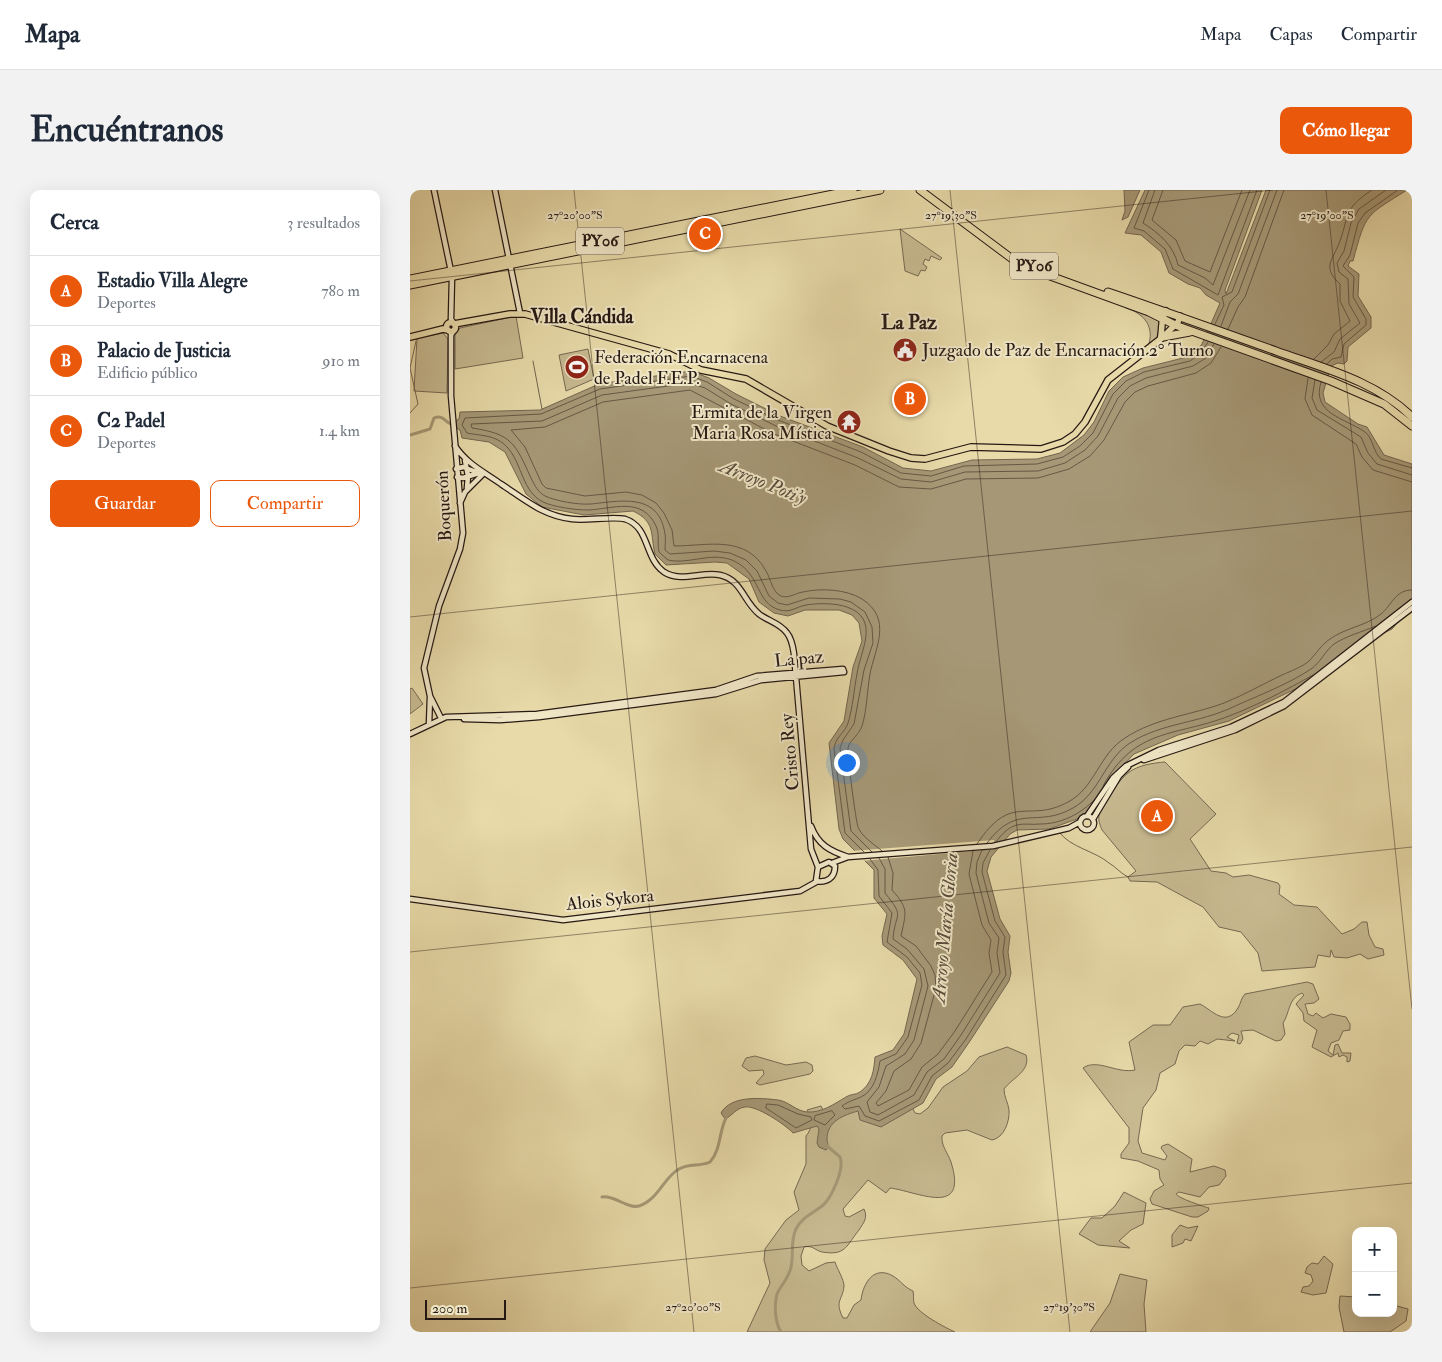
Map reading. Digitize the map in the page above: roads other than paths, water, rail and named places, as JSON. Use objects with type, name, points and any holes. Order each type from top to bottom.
[{"type":"highway","name":"PY06","points":[[410,285],[451,274],[853,190]]},
{"type":"highway","name":"PY06","points":[[510,262],[880,190]]},
{"type":"highway","name":"PY06","points":[[922,190],[1011,258],[1031,269],[1131,306],[1175,326],[1200,333],[1331,381],[1391,409],[1412,426]]},
{"type":"highway","name":"PY06","points":[[922,190],[1028,262],[1092,287],[1166,311],[1334,372],[1381,393],[1412,417]]},
{"type":"highway","name":"PY06","points":[[410,279],[451,274]]},
{"type":"highway","points":[[1122,307],[1131,306]]},
{"type":"highway","points":[[1161,339],[1178,333],[1200,333]]},
{"type":"main road","points":[[1161,339],[1162,320],[1166,311]]},
{"type":"main road","points":[[410,337],[520,313],[669,354],[701,370],[746,379],[827,426],[889,451],[917,459],[932,458],[971,447],[1035,449],[1057,445],[1071,437],[1082,426],[1108,380],[1161,339],[1175,326],[1180,316]]},
{"type":"street","name":"Boquerón","points":[[434,190],[451,274],[450,378],[462,542],[439,606],[424,668],[430,696],[441,718]]},
{"type":"street","points":[[495,190],[520,313]]},
{"type":"street","points":[[455,446],[465,460],[483,474],[467,490],[459,504]]},
{"type":"street","points":[[465,460],[468,476],[467,490]]},
{"type":"street","points":[[456,469],[460,467],[467,468],[479,473],[463,478],[457,477]]},
{"type":"street","name":"Cristo Rey","points":[[483,474],[530,505],[558,517],[583,520],[620,518],[633,523],[642,534],[654,563],[664,572],[677,576],[716,574],[731,579],[742,589],[755,611],[783,628],[792,642],[811,849],[818,867]]},
{"type":"street","points":[[1069,828],[1087,816],[1112,778],[1126,766],[1159,750],[1231,727],[1284,702],[1412,602]]},
{"type":"street","points":[[1092,819],[1118,776],[1128,768],[1235,730],[1284,706],[1412,608]]},
{"type":"street","name":"La paz","points":[[441,718],[537,714],[716,690],[757,676],[796,675],[844,672],[844,669],[796,675]]},
{"type":"street","points":[[429,724],[430,696]]},
{"type":"street","points":[[410,734],[441,718]]},
{"type":"street","points":[[809,818],[813,831],[824,847],[833,853],[856,857],[993,846],[1069,828],[1082,828],[1086,830],[1094,825],[1092,819],[1087,816]]},
{"type":"street","points":[[1080,822],[1082,828]]},
{"type":"street","points":[[817,881],[818,867],[822,864],[832,863],[848,857]]},
{"type":"street","points":[[815,860],[822,864]]},
{"type":"street","points":[[832,863],[835,868],[840,860]]},
{"type":"street","name":"Alois Sykora","points":[[410,899],[563,920],[800,891],[817,881],[829,880],[835,868]]},
{"type":"water","points":[[1124,190],[1140,190],[1128,217],[1122,220],[1125,211]]},
{"type":"water","points":[[1145,190],[1262,190],[1225,290],[1226,294],[1266,190],[1407,190],[1375,211],[1369,217],[1361,233],[1353,261],[1350,261],[1348,266],[1359,274],[1358,296],[1371,317],[1371,328],[1348,347],[1347,361],[1344,364],[1338,363],[1331,366],[1323,393],[1325,402],[1358,424],[1367,427],[1384,455],[1412,464],[1412,606],[1392,629],[1341,654],[1312,681],[1229,721],[1178,735],[1134,754],[1116,773],[1095,807],[1077,819],[1049,829],[1017,830],[1010,834],[991,857],[987,871],[1000,919],[1010,936],[1008,952],[1011,973],[1009,981],[952,1067],[936,1079],[923,1103],[881,1127],[860,1120],[858,1111],[842,1117],[833,1123],[830,1128],[826,1150],[819,1147],[817,1143],[819,1129],[817,1126],[793,1133],[771,1116],[750,1107],[739,1109],[725,1119],[721,1113],[726,1107],[739,1100],[755,1098],[778,1100],[807,1112],[823,1110],[864,1089],[870,1081],[875,1057],[893,1050],[904,1034],[917,979],[903,960],[883,945],[882,936],[887,914],[874,898],[874,870],[843,839],[839,829],[829,743],[844,721],[853,667],[862,641],[859,623],[852,615],[839,610],[805,610],[788,616],[774,613],[759,602],[749,579],[727,563],[666,565],[655,554],[649,524],[633,511],[584,515],[542,507],[526,494],[505,452],[489,442],[462,438],[460,430],[449,424],[459,419],[460,412],[540,410],[599,384],[691,371],[709,378],[780,416],[863,447],[903,468],[931,471],[972,460],[1037,459],[1060,453],[1084,435],[1094,422],[1109,391],[1123,377],[1143,368],[1183,358],[1197,350],[1202,344],[1220,303],[1206,295],[1200,288],[1188,284],[1169,273],[1161,252],[1141,235],[1125,233]]},
{"type":"waterway","points":[[410,413],[418,404],[410,368],[416,341]]},
{"type":"waterway","points":[[533,361],[542,409]]},
{"type":"waterway","name":"Arroyo Poti'y","points":[[410,435],[430,429],[434,418],[437,417],[451,424]]},
{"type":"waterway","points":[[1059,832],[1076,846],[1097,855],[1128,877]]},
{"type":"waterway","points":[[602,1197],[612,1198],[630,1206],[639,1206],[646,1203],[656,1194],[669,1177],[679,1169],[710,1162],[716,1152],[726,1118]]},
{"type":"waterway","name":"Arroyo María Gloria","points":[[781,1332],[776,1319],[776,1298],[790,1271],[794,1234],[801,1221],[826,1202],[833,1191],[841,1169],[840,1157],[825,1144]]},
{"type":"place","name":"C2 Padel","points":[[705,234]]},
{"type":"place","name":"Juzgado de Paz de Encarnación 2° Turno","points":[[905,350]]},
{"type":"place","name":"Federación Encarnacena de Padel F.E.P.","points":[[577,367]]},
{"type":"place","name":"Palacio de Justicia","points":[[910,399]]},
{"type":"place","name":"Ermita de la Virgen Maria Rosa Mística","points":[[849,422]]},
{"type":"place","name":"Estadio Villa Alegre","points":[[1157,816]]},
{"type":"district","name":"Villa Cándida","points":[[582,317]]},
{"type":"district","name":"La Paz","points":[[909,322]]}]
